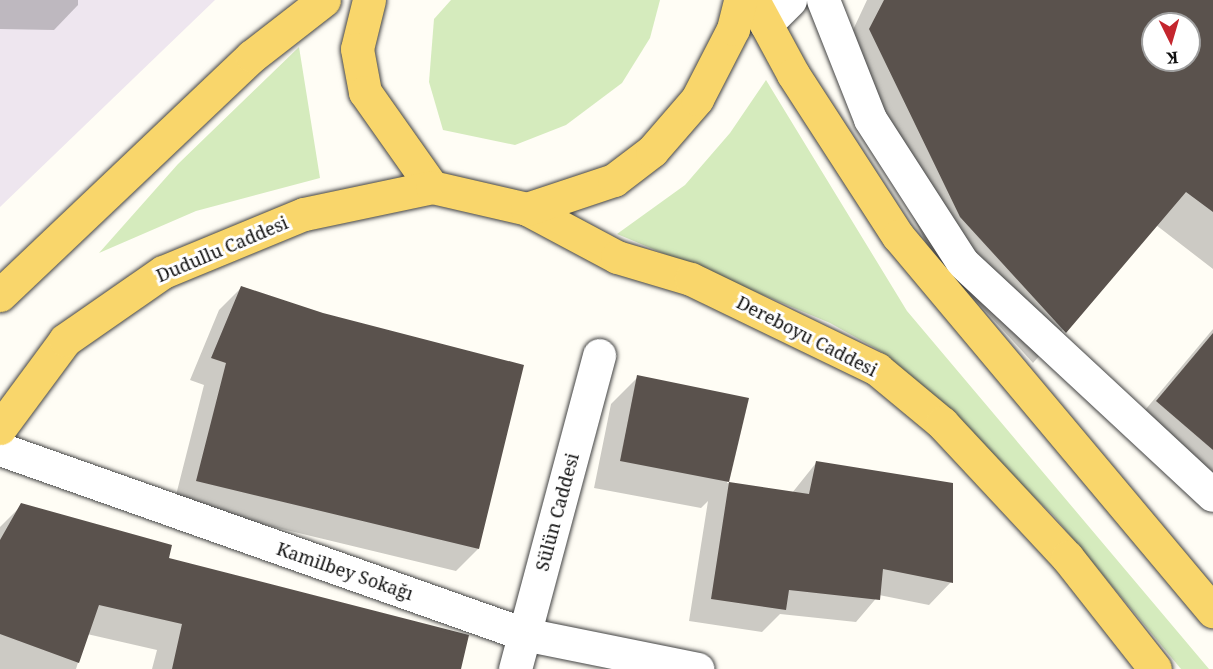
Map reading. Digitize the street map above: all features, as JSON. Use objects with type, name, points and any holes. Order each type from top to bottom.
[{"type":"main road","points":[[0,295],[252,56],[324,0]]},
{"type":"main road","points":[[369,0],[357,49],[365,92],[432,187]]},
{"type":"main road","points":[[527,209],[614,180],[651,151],[697,99],[733,29],[740,0]]},
{"type":"main road","points":[[759,12],[898,236],[1213,611]]},
{"type":"main road","name":"Dudullu Caddesi","points":[[0,428],[65,340],[163,272],[304,214],[432,187],[527,209]]},
{"type":"main road","name":"Dereboyu Caddesi","points":[[527,209],[616,257],[691,279],[877,369],[942,423],[1067,557],[1155,669]]},
{"type":"street","points":[[759,12],[790,0]]},
{"type":"street","points":[[823,0],[870,119],[962,262],[1213,495]]},
{"type":"street","name":"Sülün Caddesi","points":[[515,669],[599,356]]},
{"type":"street","name":"Kamilbey Sokağı","points":[[0,449],[524,634],[697,669]]},
{"type":"shaded area","points":[[0,0],[215,0],[0,207]]},
{"type":"green space","points":[[451,0],[660,0],[650,38],[622,83],[566,125],[515,145],[443,130],[429,82],[434,19]]},
{"type":"green space","points":[[299,47],[320,178],[196,211],[99,253],[178,164]]},
{"type":"green space","points":[[766,80],[907,311],[1209,669],[1181,669],[1054,516],[882,352],[830,323],[617,234],[685,185],[730,133]]},
{"type":"building","points":[[884,0],[1213,0],[1213,212],[1186,192],[1066,333],[960,217],[869,29]]},
{"type":"building","points":[[241,286],[323,313],[524,365],[479,549],[196,481],[226,363],[211,358]]},
{"type":"building","points":[[1213,333],[1213,450],[1156,401]]},
{"type":"building","points":[[637,375],[749,398],[729,482],[620,461]]},
{"type":"building","points":[[816,461],[953,483],[953,583],[883,569],[880,600],[789,590],[786,610],[711,599],[729,482],[809,494]]},
{"type":"building","points":[[21,503],[172,545],[169,558],[469,635],[461,669],[172,669],[182,624],[99,605],[79,663],[0,634],[0,540]]}]
